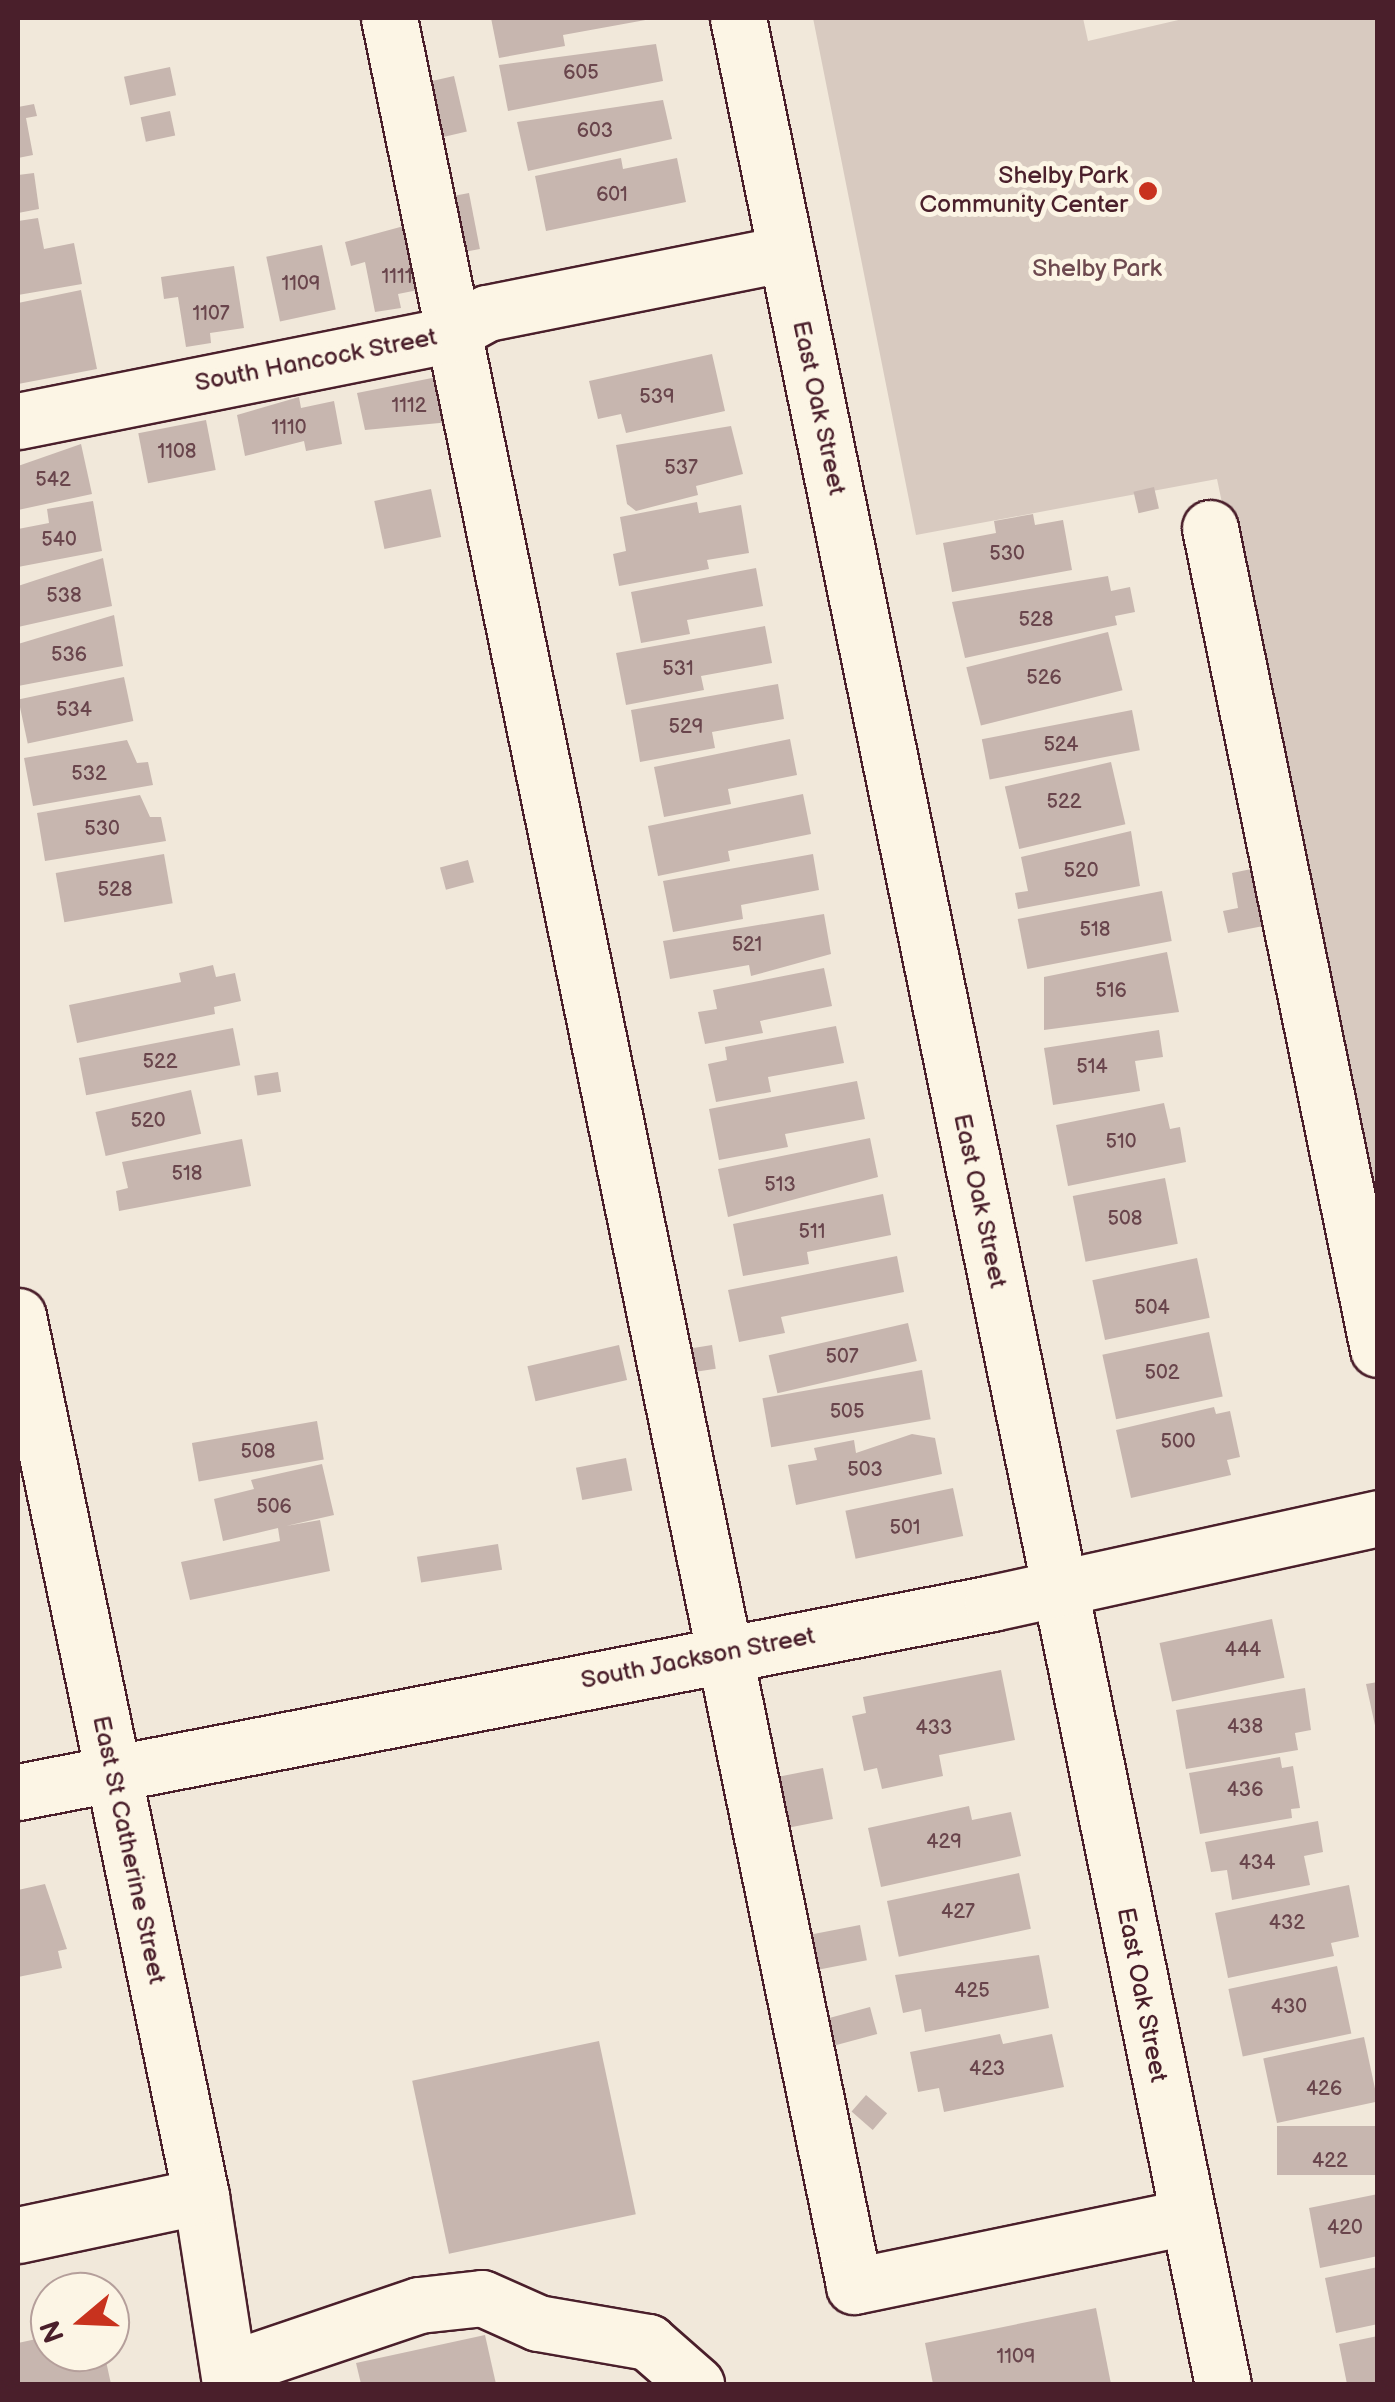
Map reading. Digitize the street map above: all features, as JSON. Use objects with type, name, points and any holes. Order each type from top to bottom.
[{"type":"main road","points":[[389,18],[854,2286],[1186,2218]]},
{"type":"main road","name":"East Oak Street","points":[[738,18],[1222,2384]]},
{"type":"main road","name":"South Hancock Street","points":[[18,421],[453,332],[487,313],[786,254]]},
{"type":"main road","points":[[1210,528],[1378,1349]]},
{"type":"main road","name":"East St Catherine Street","points":[[18,1316],[201,2196],[230,2377]]},
{"type":"main road","name":"South Jackson Street","points":[[18,1792],[1058,1586],[1378,1518]]},
{"type":"main road","points":[[18,2236],[201,2196]]},
{"type":"main road","points":[[230,2377],[419,2305],[482,2298],[538,2323],[648,2342],[696,2384]]},
{"type":"green space","name":"Shelby Park","points":[[813,18],[1083,18],[1088,41],[1187,18],[1377,18],[1377,1239],[1217,479],[916,535]]},
{"type":"building","points":[[491,18],[651,19],[563,35],[565,46],[499,58]]},
{"type":"building","points":[[656,44],[663,81],[508,111],[499,65]]},
{"type":"building","points":[[170,67],[176,95],[130,105],[124,77]]},
{"type":"building","points":[[454,76],[467,132],[433,139],[420,84]]},
{"type":"building","points":[[663,100],[672,139],[528,171],[517,122]]},
{"type":"building","points":[[34,104],[37,116],[26,118],[33,155],[18,158],[18,107]]},
{"type":"building","points":[[170,111],[175,135],[146,142],[141,117]]},
{"type":"building","points":[[621,158],[623,169],[677,158],[686,202],[546,231],[535,176]]},
{"type":"building","points":[[34,173],[39,209],[18,213],[18,175]]},
{"type":"building","points":[[469,193],[480,249],[452,254],[442,198]]},
{"type":"building","points":[[38,218],[44,249],[74,243],[82,284],[18,295],[18,221]]},
{"type":"building","points":[[415,223],[428,288],[398,294],[401,308],[375,312],[365,262],[351,266],[345,242]]},
{"type":"building","points":[[322,245],[336,310],[280,321],[266,257]]},
{"type":"building","points":[[234,266],[244,328],[210,333],[211,343],[186,347],[178,297],[164,299],[161,277]]},
{"type":"building","points":[[81,290],[97,369],[18,384],[18,303]]},
{"type":"building","points":[[712,354],[725,411],[626,433],[621,414],[598,419],[589,381]]},
{"type":"building","points":[[452,374],[461,421],[365,430],[357,393]]},
{"type":"building","points":[[299,397],[301,408],[334,401],[342,444],[306,451],[304,441],[245,456],[237,415]]},
{"type":"building","points":[[206,420],[216,470],[148,483],[138,433]]},
{"type":"building","points":[[731,426],[743,474],[696,486],[698,495],[636,511],[627,504],[616,445]]},
{"type":"building","points":[[81,444],[92,494],[18,510],[18,466]]},
{"type":"building","points":[[1154,487],[1159,508],[1138,513],[1134,492]]},
{"type":"building","points":[[431,489],[441,537],[384,549],[374,501]]},
{"type":"building","points":[[93,501],[102,551],[18,567],[18,529],[49,523],[47,509]]},
{"type":"building","points":[[697,502],[699,513],[741,505],[749,553],[707,560],[709,569],[619,586],[613,554],[626,551],[620,517]]},
{"type":"building","points":[[1033,514],[1035,525],[1063,520],[1072,570],[952,592],[943,543],[996,533],[994,521]]},
{"type":"building","points":[[103,558],[112,606],[18,627],[18,586]]},
{"type":"building","points":[[756,568],[763,606],[687,620],[690,634],[641,643],[631,592]]},
{"type":"building","points":[[1108,576],[1111,591],[1130,587],[1135,612],[1115,616],[1117,625],[965,658],[952,602]]},
{"type":"building","points":[[114,615],[123,666],[18,686],[18,644]]},
{"type":"building","points":[[765,626],[772,663],[701,676],[704,690],[626,705],[616,653]]},
{"type":"building","points":[[1108,632],[1123,690],[981,726],[966,667]]},
{"type":"building","points":[[124,677],[133,721],[28,743],[18,699]]},
{"type":"building","points":[[778,684],[784,719],[712,732],[715,748],[640,762],[631,710]]},
{"type":"building","points":[[1132,710],[1140,750],[990,779],[982,739]]},
{"type":"building","points":[[790,739],[797,775],[728,789],[731,804],[664,817],[654,767]]},
{"type":"building","points":[[127,740],[137,763],[148,762],[153,785],[33,806],[24,758]]},
{"type":"building","points":[[1111,762],[1125,824],[1019,849],[1005,787]]},
{"type":"building","points":[[803,794],[811,834],[728,851],[730,861],[658,876],[648,826]]},
{"type":"building","points":[[140,795],[150,817],[161,817],[166,841],[45,861],[37,813]]},
{"type":"building","points":[[1131,831],[1140,886],[1018,909],[1015,893],[1028,891],[1021,857]]},
{"type":"building","points":[[164,854],[173,903],[64,922],[56,873]]},
{"type":"building","points":[[813,854],[819,890],[741,905],[743,919],[673,932],[663,881]]},
{"type":"building","points":[[468,860],[474,882],[446,890],[440,868]]},
{"type":"building","points":[[1266,866],[1278,923],[1228,933],[1223,911],[1238,908],[1232,873]]},
{"type":"building","points":[[1162,891],[1172,941],[1027,969],[1018,919]]},
{"type":"building","points":[[824,914],[831,954],[751,976],[749,965],[670,979],[663,941]]},
{"type":"building","points":[[1167,952],[1179,1012],[1044,1030],[1044,977]]},
{"type":"building","points":[[213,965],[216,977],[235,973],[241,1001],[214,1007],[215,1014],[77,1043],[69,1005],[181,982],[179,973]]},
{"type":"building","points":[[824,968],[832,1006],[760,1021],[763,1033],[705,1044],[698,1012],[717,1009],[713,990]]},
{"type":"building","points":[[836,1026],[844,1063],[768,1077],[771,1092],[716,1102],[708,1064],[727,1060],[725,1047]]},
{"type":"building","points":[[233,1028],[240,1065],[86,1095],[79,1058]]},
{"type":"building","points":[[1159,1030],[1163,1057],[1135,1061],[1140,1091],[1053,1105],[1044,1048]]},
{"type":"building","points":[[278,1072],[281,1092],[257,1096],[254,1076]]},
{"type":"building","points":[[857,1081],[865,1119],[785,1134],[788,1147],[719,1160],[709,1109]]},
{"type":"building","points":[[191,1090],[201,1134],[106,1156],[96,1112]]},
{"type":"building","points":[[1164,1103],[1170,1129],[1180,1127],[1186,1162],[1068,1186],[1056,1125]]},
{"type":"building","points":[[870,1138],[878,1177],[728,1217],[718,1169]]},
{"type":"building","points":[[242,1139],[251,1186],[119,1211],[116,1191],[128,1188],[122,1162]]},
{"type":"building","points":[[1165,1178],[1178,1244],[1086,1262],[1073,1196]]},
{"type":"building","points":[[883,1194],[891,1235],[807,1252],[809,1264],[743,1276],[733,1224]]},
{"type":"building","points":[[897,1256],[904,1292],[781,1317],[785,1333],[739,1342],[728,1290]]},
{"type":"building","points":[[1197,1258],[1210,1318],[1105,1340],[1092,1280]]},
{"type":"building","points":[[908,1323],[917,1361],[777,1393],[769,1355]]},
{"type":"building","points":[[1209,1332],[1223,1397],[1116,1419],[1102,1355]]},
{"type":"building","points":[[619,1345],[627,1380],[536,1401],[527,1366]]},
{"type":"building","points":[[712,1345],[716,1369],[691,1373],[687,1349]]},
{"type":"building","points":[[922,1370],[931,1419],[771,1447],[762,1398]]},
{"type":"building","points":[[1214,1407],[1216,1414],[1230,1411],[1240,1457],[1227,1460],[1231,1475],[1131,1498],[1116,1430]]},
{"type":"building","points":[[317,1421],[324,1459],[199,1481],[192,1443]]},
{"type":"building","points":[[912,1434],[935,1438],[942,1474],[796,1505],[788,1465],[817,1460],[814,1448],[854,1440],[856,1453]]},
{"type":"building","points":[[626,1458],[632,1490],[582,1500],[576,1468]]},
{"type":"building","points":[[322,1464],[334,1515],[286,1526],[320,1520],[330,1571],[190,1600],[181,1562],[280,1541],[278,1528],[223,1541],[214,1499],[254,1489],[251,1480]]},
{"type":"building","points":[[953,1488],[963,1536],[856,1559],[845,1511]]},
{"type":"building","points":[[498,1544],[502,1570],[421,1583],[417,1557]]},
{"type":"building","points":[[1272,1619],[1284,1678],[1172,1702],[1160,1643]]},
{"type":"building","points":[[1001,1670],[1015,1740],[939,1755],[943,1776],[882,1789],[877,1768],[864,1771],[852,1716],[866,1713],[863,1697]]},
{"type":"building","points":[[1378,1682],[1378,1729],[1376,1730],[1366,1684]]},
{"type":"building","points":[[1305,1688],[1311,1730],[1295,1733],[1298,1750],[1186,1769],[1176,1710]]},
{"type":"building","points":[[1280,1757],[1282,1768],[1293,1766],[1300,1808],[1291,1809],[1292,1818],[1200,1834],[1189,1773]]},
{"type":"building","points":[[823,1768],[833,1819],[782,1829],[772,1778]]},
{"type":"building","points":[[969,1806],[972,1820],[1011,1812],[1021,1856],[881,1887],[868,1828]]},
{"type":"building","points":[[1318,1821],[1323,1852],[1304,1856],[1310,1885],[1232,1900],[1227,1870],[1211,1872],[1205,1842]]},
{"type":"building","points":[[1019,1873],[1031,1929],[899,1957],[887,1901]]},
{"type":"building","points":[[45,1884],[67,1949],[58,1951],[62,1968],[18,1977],[18,1890]]},
{"type":"building","points":[[1349,1885],[1359,1937],[1331,1943],[1334,1956],[1228,1978],[1215,1913]]},
{"type":"building","points":[[860,1925],[867,1960],[813,1971],[806,1935]]},
{"type":"building","points":[[1039,1955],[1049,2008],[925,2032],[921,2009],[903,2013],[895,1975]]},
{"type":"building","points":[[1337,1966],[1351,2033],[1243,2057],[1228,1989]]},
{"type":"building","points":[[870,2007],[877,2034],[833,2046],[826,2019]]},
{"type":"building","points":[[1000,2034],[1003,2044],[1052,2034],[1064,2087],[944,2112],[939,2088],[918,2092],[910,2052]]},
{"type":"building","points":[[1364,2037],[1378,2102],[1277,2123],[1263,2058]]},
{"type":"building","points":[[599,2041],[636,2214],[449,2254],[412,2081]]},
{"type":"building","points":[[866,2095],[887,2113],[873,2130],[852,2112]]},
{"type":"building","points":[[1277,2126],[1378,2126],[1378,2175],[1277,2175]]},
{"type":"building","points":[[1378,2194],[1378,2256],[1320,2268],[1309,2208]]},
{"type":"building","points":[[1378,2267],[1378,2324],[1336,2333],[1325,2278]]},
{"type":"building","points":[[1096,2308],[1111,2384],[933,2384],[925,2343]]},
{"type":"building","points":[[485,2335],[496,2384],[361,2384],[356,2363]]},
{"type":"building","points":[[1378,2336],[1378,2384],[1347,2384],[1339,2344]]},
{"type":"building","points":[[30,2340],[30,2372],[108,2372],[111,2384],[18,2384],[18,2343]]},
{"type":"place","name":"Shelby Park Community Center","points":[[1148,191]]}]
